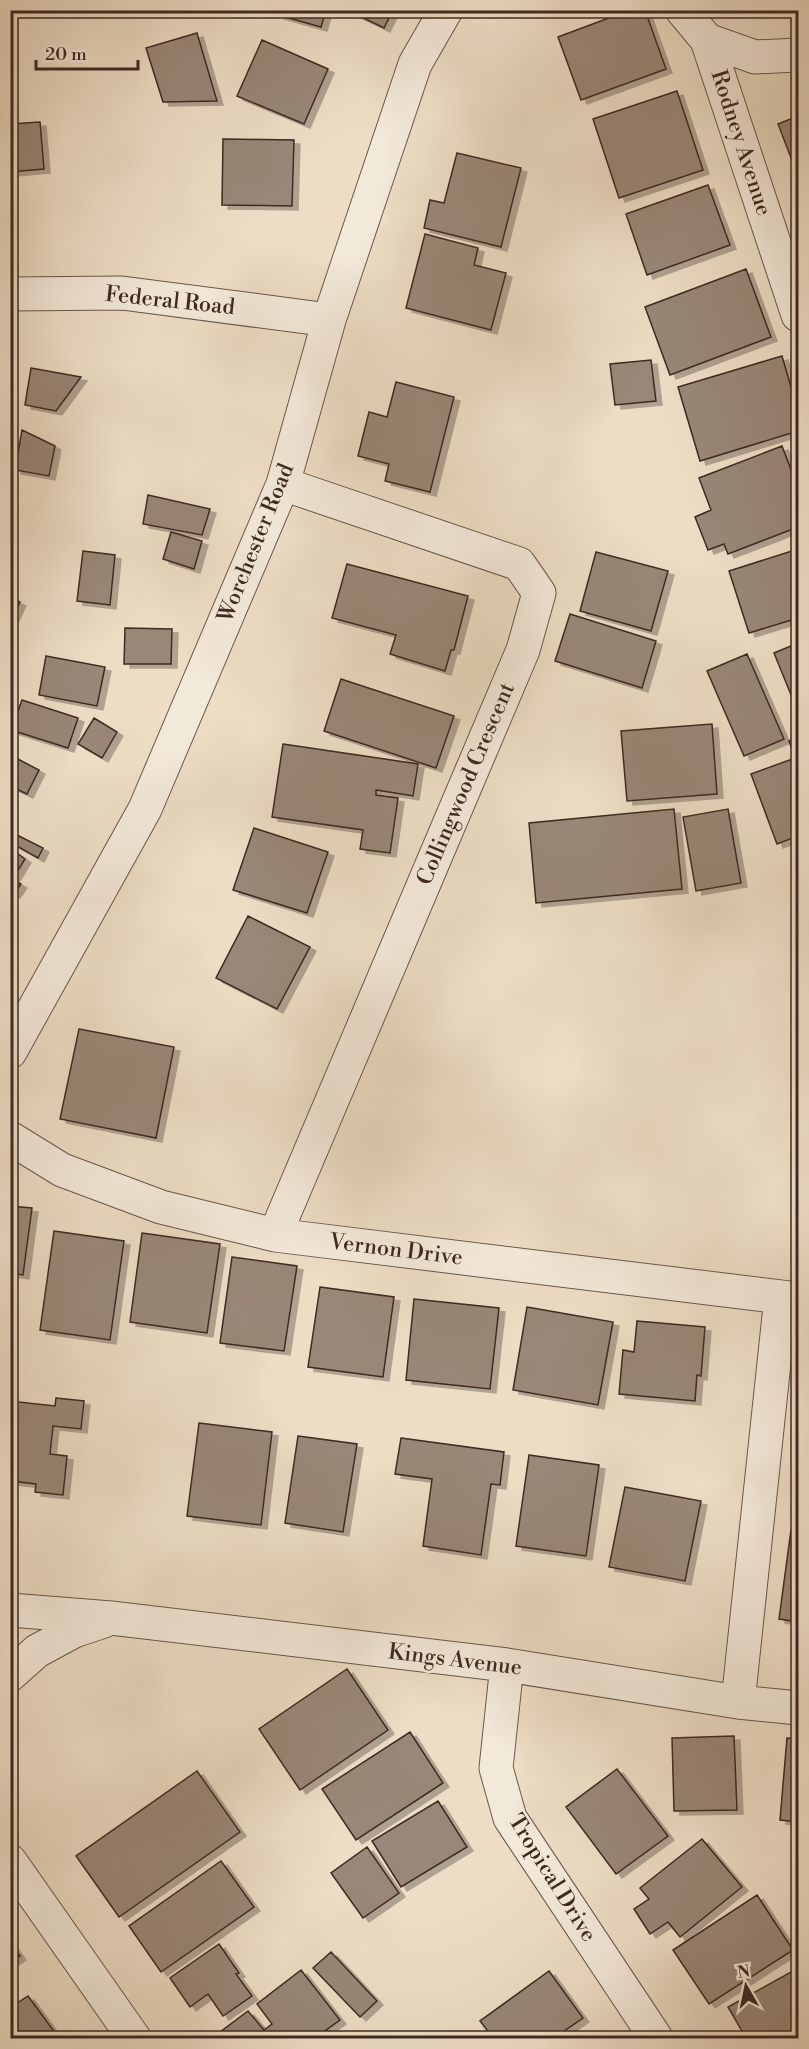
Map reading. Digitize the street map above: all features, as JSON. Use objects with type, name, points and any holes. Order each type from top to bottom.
[{"type":"street","name":"Worchester Road","points":[[10,1052],[145,809],[282,484],[329,320],[415,64],[446,10]]},
{"type":"street","points":[[682,10],[707,40],[755,57],[798,55]]},
{"type":"street","name":"Rodney Avenue","points":[[707,40],[798,315]]},
{"type":"street","name":"Federal Road","points":[[10,294],[122,293],[329,320]]},
{"type":"street","name":"Collingwood Crescent","points":[[275,1235],[523,650],[539,593],[519,564],[282,484]]},
{"type":"street","name":"Vernon Drive","points":[[10,1138],[62,1170],[160,1207],[275,1235],[790,1298]]},
{"type":"street","points":[[738,1702],[790,1298]]},
{"type":"street","name":"Kings Avenue","points":[[10,1610],[111,1618],[507,1665],[738,1702],[798,1708]]},
{"type":"street","name":"Kings Avenue","points":[[10,1675],[37,1651],[74,1631],[111,1618]]},
{"type":"street","name":"Tropical Drive","points":[[507,1665],[496,1768],[510,1818],[656,2038]]},
{"type":"street","points":[[10,1861],[134,2038]]},
{"type":"building","points":[[280,10],[326,10],[321,27],[278,15]]},
{"type":"building","points":[[347,10],[393,10],[384,28]]},
{"type":"building","points":[[630,10],[645,10],[666,69],[581,100],[558,37]]},
{"type":"building","points":[[197,33],[217,101],[163,102],[146,48]]},
{"type":"building","points":[[262,40],[328,69],[304,124],[237,96]]},
{"type":"building","points":[[677,91],[703,170],[619,198],[593,119]]},
{"type":"building","points":[[798,116],[798,176],[778,124]]},
{"type":"building","points":[[40,122],[44,169],[10,172],[10,124]]},
{"type":"building","points":[[223,139],[294,140],[292,206],[222,205]]},
{"type":"building","points":[[457,153],[521,168],[501,247],[424,228],[430,200],[444,203]]},
{"type":"building","points":[[708,185],[730,245],[647,275],[626,214]]},
{"type":"building","points":[[425,234],[478,248],[474,265],[506,273],[491,330],[406,308]]},
{"type":"building","points":[[746,269],[771,337],[670,375],[645,307]]},
{"type":"building","points":[[782,356],[798,411],[798,431],[700,461],[678,387]]},
{"type":"building","points":[[651,360],[656,401],[615,405],[610,364]]},
{"type":"building","points":[[31,368],[81,377],[56,411],[25,405]]},
{"type":"building","points":[[396,382],[454,397],[430,492],[385,481],[389,464],[358,456],[369,412],[387,417]]},
{"type":"building","points":[[22,430],[55,446],[49,476],[15,470]]},
{"type":"building","points":[[782,446],[798,488],[798,527],[728,554],[724,544],[708,550],[695,517],[711,510],[699,478]]},
{"type":"building","points":[[148,495],[210,509],[202,535],[143,524]]},
{"type":"building","points":[[171,532],[202,541],[194,569],[163,559]]},
{"type":"building","points":[[798,549],[798,618],[749,633],[729,571]]},
{"type":"building","points":[[83,551],[115,555],[110,605],[77,601]]},
{"type":"building","points":[[596,552],[668,571],[651,631],[580,611]]},
{"type":"building","points":[[347,564],[468,596],[454,650],[451,650],[445,671],[390,654],[396,635],[332,618]]},
{"type":"building","points":[[10,598],[20,602],[10,623]]},
{"type":"building","points":[[570,614],[656,641],[642,688],[555,661]]},
{"type":"building","points":[[125,628],[172,629],[171,664],[124,664]]},
{"type":"building","points":[[798,643],[798,712],[774,653]]},
{"type":"building","points":[[747,654],[784,739],[744,756],[707,671]]},
{"type":"building","points":[[46,656],[105,667],[97,706],[39,695]]},
{"type":"building","points":[[341,679],[454,716],[436,768],[324,731]]},
{"type":"building","points":[[22,700],[78,718],[68,748],[11,730]]},
{"type":"building","points":[[94,718],[117,732],[102,758],[78,744]]},
{"type":"building","points":[[712,724],[717,794],[627,801],[621,731]]},
{"type":"building","points":[[798,737],[798,836],[777,844],[751,774],[795,758],[789,741]]},
{"type":"building","points":[[283,744],[418,764],[413,796],[376,790],[376,795],[398,798],[390,853],[360,849],[363,830],[272,817]]},
{"type":"building","points":[[10,755],[39,770],[27,794],[10,786]]},
{"type":"building","points":[[674,809],[682,889],[536,903],[529,823]]},
{"type":"building","points":[[728,809],[741,883],[696,891],[683,817]]},
{"type":"building","points":[[254,828],[328,852],[307,913],[233,890]]},
{"type":"building","points":[[17,835],[43,848],[38,858],[13,844]]},
{"type":"building","points":[[11,849],[25,859],[14,877],[10,874]]},
{"type":"building","points":[[10,878],[21,884],[14,894],[10,892]]},
{"type":"building","points":[[248,916],[310,947],[277,1009],[216,978]]},
{"type":"building","points":[[79,1029],[174,1047],[156,1138],[60,1119]]},
{"type":"building","points":[[10,1206],[32,1208],[23,1275],[10,1273]]},
{"type":"building","points":[[54,1231],[124,1241],[110,1340],[40,1330]]},
{"type":"building","points":[[142,1233],[220,1244],[207,1333],[130,1322]]},
{"type":"building","points":[[232,1257],[297,1266],[284,1351],[220,1343]]},
{"type":"building","points":[[320,1287],[394,1297],[383,1377],[308,1367]]},
{"type":"building","points":[[414,1299],[499,1308],[490,1389],[406,1380]]},
{"type":"building","points":[[527,1307],[613,1322],[598,1405],[513,1390]]},
{"type":"building","points":[[637,1321],[705,1327],[701,1376],[697,1375],[695,1401],[619,1394],[623,1350],[634,1352]]},
{"type":"building","points":[[56,1398],[84,1401],[81,1429],[53,1426],[50,1454],[67,1456],[63,1495],[35,1492],[36,1484],[10,1481],[10,1401],[55,1406]]},
{"type":"building","points":[[199,1423],[272,1432],[261,1525],[187,1516]]},
{"type":"building","points":[[298,1436],[357,1444],[343,1532],[285,1523]]},
{"type":"building","points":[[401,1438],[504,1452],[500,1485],[491,1484],[481,1555],[423,1546],[432,1479],[395,1474]]},
{"type":"building","points":[[529,1455],[599,1465],[586,1556],[516,1546]]},
{"type":"building","points":[[625,1487],[701,1501],[685,1581],[609,1567]]},
{"type":"building","points":[[791,1530],[798,1531],[798,1622],[779,1619]]},
{"type":"building","points":[[347,1669],[388,1730],[300,1790],[259,1729]]},
{"type":"building","points":[[410,1732],[443,1783],[356,1840],[322,1789]]},
{"type":"building","points":[[734,1736],[737,1810],[674,1811],[672,1738]]},
{"type":"building","points":[[787,1738],[798,1739],[798,1822],[780,1820]]},
{"type":"building","points":[[617,1769],[668,1836],[616,1874],[566,1807]]},
{"type":"building","points":[[197,1771],[240,1832],[119,1917],[76,1856]]},
{"type":"building","points":[[438,1801],[467,1847],[401,1887],[372,1841]]},
{"type":"building","points":[[702,1839],[742,1887],[680,1937],[668,1922],[650,1934],[634,1909],[649,1899],[640,1888]]},
{"type":"building","points":[[367,1847],[399,1893],[363,1918],[331,1873]]},
{"type":"building","points":[[221,1861],[254,1907],[161,1972],[129,1926]]},
{"type":"building","points":[[757,1895],[793,1950],[709,2004],[673,1950]]},
{"type":"building","points":[[10,1942],[20,1956],[10,1963]]},
{"type":"building","points":[[219,1944],[252,1996],[223,2016],[208,1994],[190,2007],[170,1978]]},
{"type":"building","points":[[331,1952],[377,2001],[360,2017],[313,1968]]},
{"type":"building","points":[[301,1970],[340,2020],[315,2038],[212,2038],[248,2011],[264,2030],[272,2024],[257,2004]]},
{"type":"building","points":[[549,1971],[583,2018],[554,2038],[493,2038],[480,2021]]},
{"type":"building","points":[[791,1972],[798,1985],[798,2033],[788,2038],[746,2038],[728,2007]]},
{"type":"building","points":[[28,1996],[59,2038],[10,2038],[10,2008]]}]
